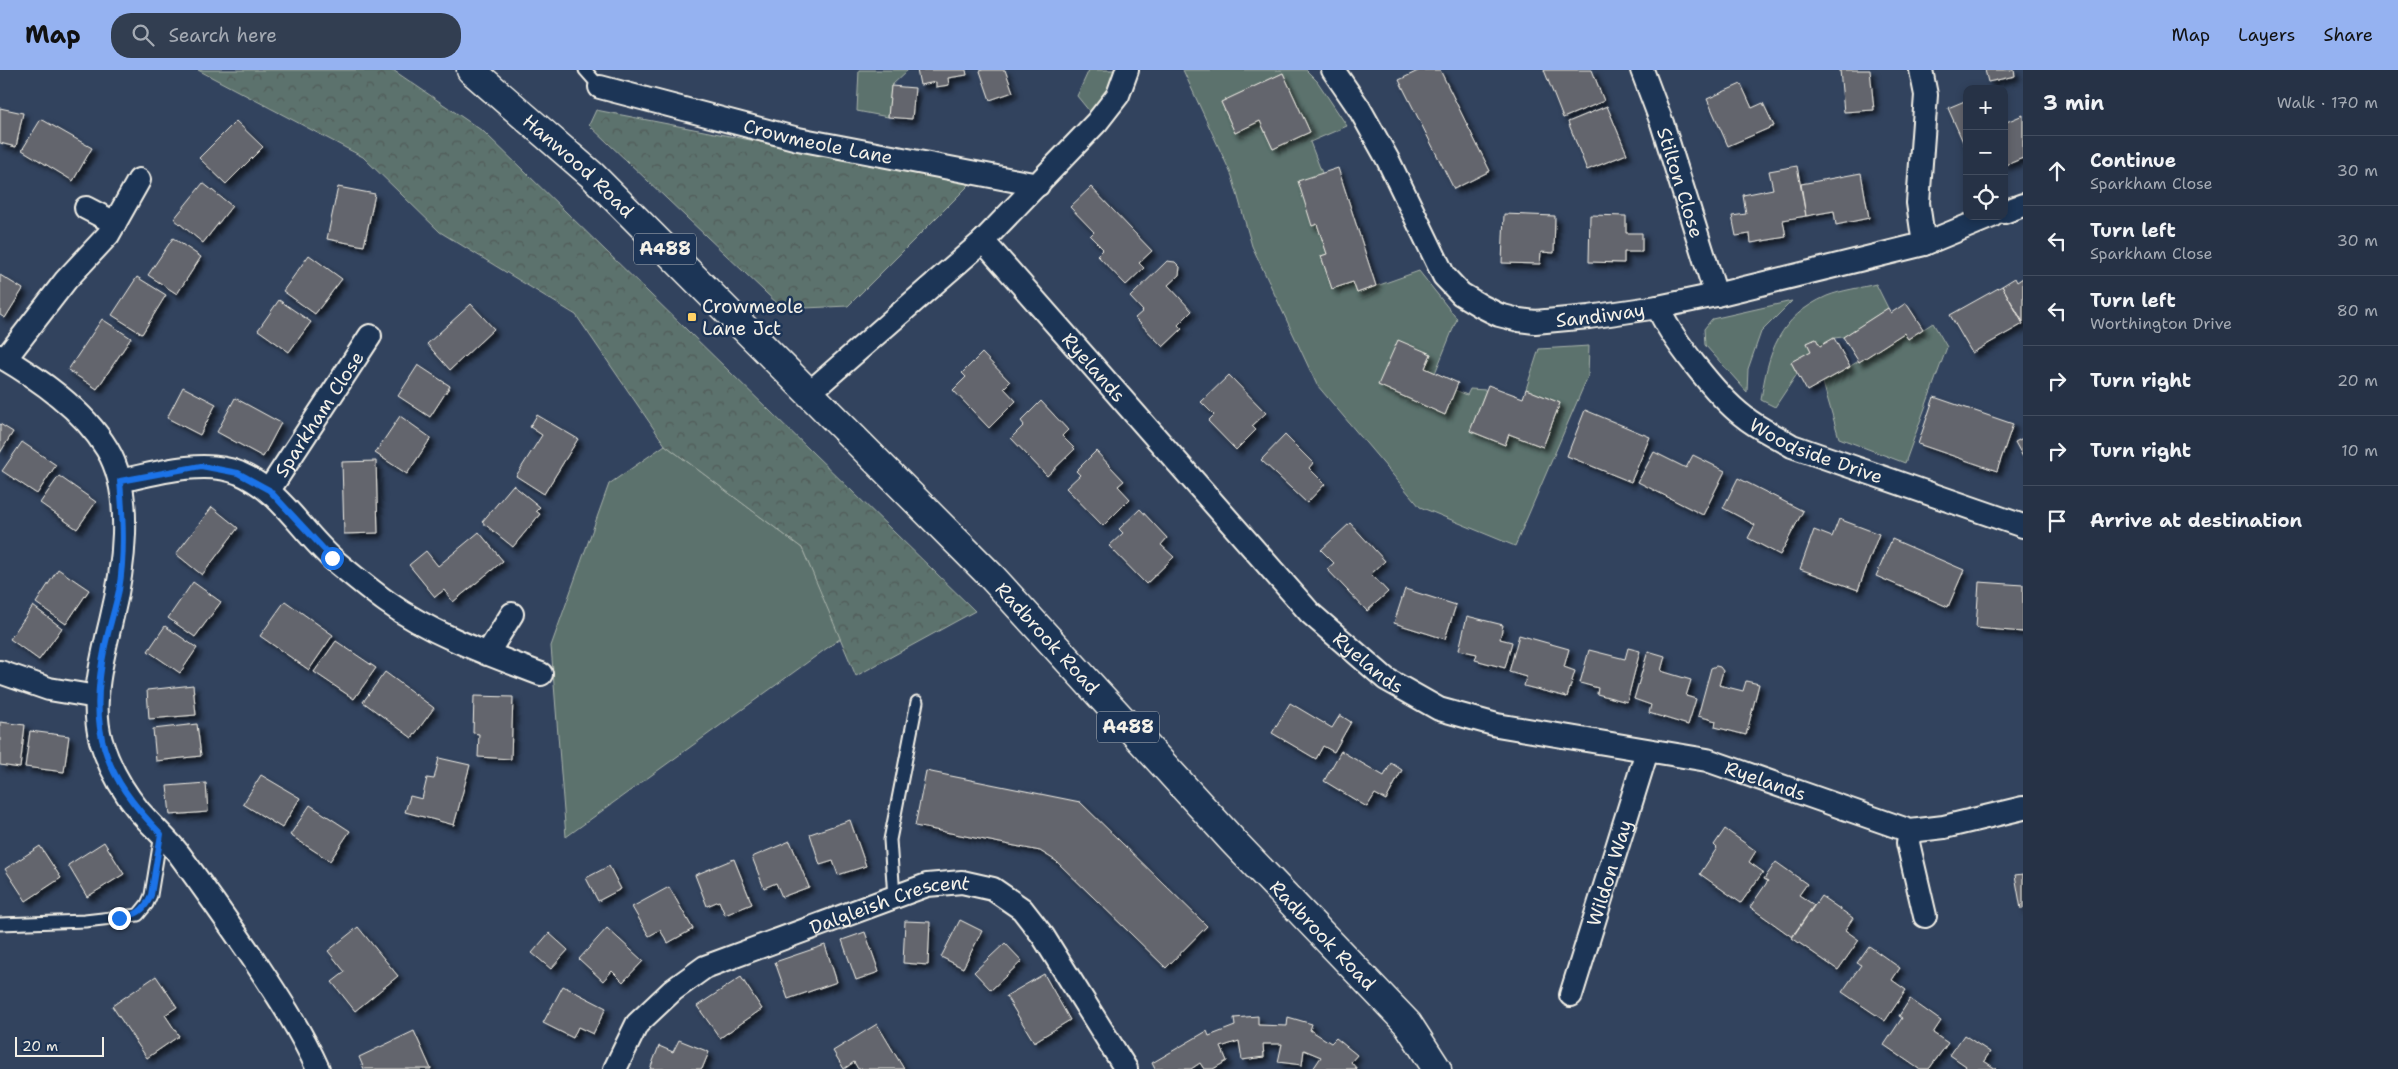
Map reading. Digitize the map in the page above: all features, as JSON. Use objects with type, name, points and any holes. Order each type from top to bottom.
[{"type":"main road","name":"Hanwood Road","points":[[471,70],[592,175],[809,393]]},
{"type":"main road","name":"Radbrook Road","points":[[809,393],[992,577],[1233,841],[1408,1024],[1437,1069]]},
{"type":"street","points":[[809,393],[983,241],[1098,122],[1118,95],[1127,70]]},
{"type":"street","name":"Sandiway","points":[[1334,70],[1359,108],[1388,160],[1444,276],[1461,294],[1499,315],[1519,320],[1535,322],[1589,317],[1658,307],[1716,295],[1924,244],[1982,220]]},
{"type":"street","name":"Stilton Close","points":[[1642,70],[1662,123],[1716,295]]},
{"type":"street","points":[[1922,70],[1926,94],[1918,203],[1924,244]]},
{"type":"street","name":"Crowmeole Lane","points":[[600,87],[798,139],[1038,185]]},
{"type":"street","points":[[139,180],[108,235],[45,304],[3,358],[78,412],[107,449],[120,481],[124,538],[123,555],[119,590],[105,646],[97,697],[101,740],[114,775],[139,811],[161,834],[227,921],[291,1015],[318,1069]]},
{"type":"street","points":[[2008,211],[2023,205]]},
{"type":"street","points":[[86,208],[115,223]]},
{"type":"street","name":"Ryelands","points":[[983,241],[1310,613],[1386,679],[1439,709],[1497,725],[1707,760],[1910,831],[1944,827],[2023,808]]},
{"type":"street","name":"Woodside Drive","points":[[1658,307],[1662,318],[1700,371],[1742,416],[1792,446],[2023,526]]},
{"type":"street","name":"Sparkham Close","points":[[269,490],[370,336]]},
{"type":"street","name":"Sparkham Close","points":[[120,481],[201,466],[238,473],[269,490],[332,558],[387,602],[434,630],[487,654],[541,674]]},
{"type":"street","points":[[487,654],[512,614]]},
{"type":"street","points":[[0,672],[49,689],[97,697]]},
{"type":"street","name":"Wildon Way","points":[[1571,995],[1647,751]]},
{"type":"street","points":[[1910,831],[1908,843],[1925,916]]},
{"type":"street","name":"Dalgleish Crescent","points":[[615,1069],[637,1024],[673,990],[705,967],[927,885],[962,882],[993,889],[1022,909],[1043,936],[1126,1069]]},
{"type":"lane","points":[[585,70],[600,87]]},
{"type":"lane","points":[[894,897],[890,840],[917,702]]},
{"type":"lane","points":[[0,924],[85,921],[138,915],[147,904],[151,895],[161,834]]},
{"type":"green space","points":[[198,70],[393,70],[484,132],[975,611],[856,676],[802,548],[665,445],[576,315],[440,232],[363,157]]},
{"type":"green space","points":[[859,70],[908,70],[891,86],[888,117],[857,111]]},
{"type":"green space","points":[[1089,70],[1118,70],[1096,115],[1090,112],[1077,96]]},
{"type":"green space","points":[[1183,70],[1306,70],[1317,81],[1347,126],[1310,142],[1322,173],[1313,226],[1317,224],[1327,254],[1321,256],[1332,289],[1353,282],[1357,293],[1419,271],[1457,319],[1435,373],[1425,368],[1431,354],[1378,385],[1444,414],[1455,390],[1467,395],[1470,389],[1486,390],[1470,431],[1505,445],[1509,434],[1543,447],[1560,403],[1526,389],[1539,349],[1589,346],[1588,376],[1515,546],[1420,507],[1317,385],[1252,246],[1232,176]],"holes":[[[1283,73],[1310,132],[1273,149],[1260,121],[1235,133],[1221,102]]]},
{"type":"green space","points":[[596,110],[971,183],[848,306],[783,309],[589,125]]},
{"type":"green space","points":[[1876,284],[1888,308],[1843,337],[1834,338],[1820,346],[1816,339],[1807,343],[1811,351],[1791,362],[1797,374],[1775,407],[1761,400],[1772,352],[1787,325],[1797,314],[1827,296]]},
{"type":"green space","points":[[1792,301],[1761,332],[1748,369],[1747,392],[1705,345],[1704,329],[1712,319]]},
{"type":"green space","points":[[1933,323],[1947,347],[1905,463],[1839,438],[1823,383],[1904,333],[1908,339]]},
{"type":"green space","points":[[665,445],[802,548],[841,638],[566,837],[551,646],[609,484]]},
{"type":"building","points":[[917,70],[966,70],[967,75],[948,78],[949,85],[936,87],[936,82],[920,85]]},
{"type":"building","points":[[1005,70],[1013,92],[990,100],[980,71]]},
{"type":"building","points":[[1420,70],[1440,70],[1490,171],[1454,189],[1399,80]]},
{"type":"building","points":[[1544,70],[1592,70],[1604,101],[1563,118]]},
{"type":"building","points":[[1840,70],[1870,70],[1874,110],[1844,112]]},
{"type":"building","points":[[1985,70],[2014,70],[2015,76],[1988,82]]},
{"type":"building","points":[[1283,73],[1310,132],[1273,149],[1260,121],[1235,133],[1221,102]]},
{"type":"building","points":[[1741,84],[1752,108],[1763,103],[1774,126],[1728,146],[1707,99]]},
{"type":"building","points":[[891,86],[915,88],[912,119],[888,117]]},
{"type":"building","points":[[1963,102],[1963,142],[1948,108]]},
{"type":"building","points":[[1607,106],[1627,154],[1587,170],[1568,122]]},
{"type":"building","points":[[0,108],[23,113],[16,147],[0,143]]},
{"type":"building","points":[[2023,115],[2023,158],[2008,164],[2008,130],[2008,121]]},
{"type":"building","points":[[41,119],[92,148],[73,181],[22,150]]},
{"type":"building","points":[[236,121],[263,147],[226,184],[199,158]]},
{"type":"building","points":[[1797,166],[1806,216],[1783,220],[1786,237],[1751,243],[1750,234],[1736,236],[1732,216],[1746,214],[1743,195],[1773,189],[1769,171]]},
{"type":"building","points":[[1338,168],[1376,286],[1357,293],[1353,282],[1332,289],[1321,256],[1327,254],[1317,224],[1312,226],[1298,181]]},
{"type":"building","points":[[1861,173],[1869,218],[1836,225],[1834,211],[1806,216],[1801,184]]},
{"type":"building","points":[[203,183],[232,206],[203,243],[174,219]]},
{"type":"building","points":[[338,187],[375,194],[364,246],[327,239]]},
{"type":"building","points":[[1091,187],[1152,251],[1139,263],[1144,268],[1126,285],[1097,255],[1103,249],[1090,236],[1094,232],[1070,207]]},
{"type":"building","points":[[1504,214],[1555,216],[1554,253],[1541,252],[1540,264],[1502,263]]},
{"type":"building","points":[[1590,215],[1626,216],[1626,233],[1642,233],[1642,252],[1624,252],[1624,263],[1589,262]]},
{"type":"building","points":[[173,238],[201,257],[177,294],[148,275]]},
{"type":"building","points":[[309,255],[342,279],[315,314],[283,291]]},
{"type":"building","points":[[1167,261],[1175,262],[1180,267],[1179,275],[1168,285],[1192,311],[1178,325],[1182,329],[1163,347],[1135,318],[1143,311],[1130,297]]},
{"type":"building","points":[[0,275],[23,289],[5,318],[0,315]]},
{"type":"building","points":[[137,277],[166,295],[142,334],[112,315]]},
{"type":"building","points":[[2015,278],[2017,282],[2023,278],[2023,322],[2002,286]]},
{"type":"building","points":[[2002,286],[2023,324],[1972,353],[1950,315]]},
{"type":"building","points":[[279,300],[311,322],[289,352],[258,330]]},
{"type":"building","points":[[1906,303],[1923,329],[1908,339],[1904,333],[1859,362],[1843,337],[1888,308],[1891,313]]},
{"type":"building","points":[[471,304],[494,329],[450,370],[427,344]]},
{"type":"building","points":[[102,319],[131,338],[97,389],[68,370]]},
{"type":"building","points":[[1834,338],[1850,367],[1807,391],[1791,362],[1811,351],[1807,343],[1816,339],[1820,346]]},
{"type":"building","points":[[1398,340],[1431,354],[1425,368],[1458,383],[1445,415],[1378,385]]},
{"type":"building","points":[[982,353],[1010,382],[1004,388],[1016,401],[989,428],[953,390],[966,377],[962,373]]},
{"type":"building","points":[[418,365],[450,386],[430,417],[398,396]]},
{"type":"building","points":[[1229,375],[1266,413],[1252,426],[1256,430],[1236,450],[1208,421],[1214,415],[1201,402]]},
{"type":"building","points":[[1488,385],[1523,398],[1526,389],[1560,403],[1543,447],[1509,434],[1505,445],[1470,431]]},
{"type":"building","points":[[183,387],[216,404],[200,435],[167,418]]},
{"type":"building","points":[[1934,397],[2013,424],[1997,471],[1918,444]]},
{"type":"building","points":[[235,398],[281,423],[263,457],[217,432]]},
{"type":"building","points":[[1041,401],[1068,430],[1062,436],[1075,449],[1047,476],[1011,438],[1024,425],[1021,421]]},
{"type":"building","points":[[1585,410],[1650,437],[1631,482],[1567,456]]},
{"type":"building","points":[[537,415],[578,439],[544,494],[516,476],[542,435],[530,427]]},
{"type":"building","points":[[400,416],[431,438],[407,474],[375,453]]},
{"type":"building","points":[[0,424],[13,432],[0,453]]},
{"type":"building","points":[[1285,435],[1313,463],[1309,468],[1325,484],[1307,503],[1261,460]]},
{"type":"building","points":[[2023,438],[2023,457],[2015,442]]},
{"type":"building","points":[[22,442],[56,465],[37,494],[2,471]]},
{"type":"building","points":[[1096,451],[1124,481],[1118,486],[1130,499],[1103,526],[1066,488],[1080,475],[1076,471]]},
{"type":"building","points":[[1654,452],[1686,468],[1693,455],[1725,471],[1703,515],[1638,482]]},
{"type":"building","points":[[376,461],[378,533],[344,534],[342,462]]},
{"type":"building","points":[[59,476],[96,502],[77,529],[40,503]]},
{"type":"building","points":[[1738,478],[1803,511],[1780,555],[1748,538],[1755,525],[1723,508]]},
{"type":"building","points":[[513,485],[540,507],[536,511],[540,514],[513,547],[482,522]]},
{"type":"building","points":[[212,507],[238,528],[202,575],[176,554]]},
{"type":"building","points":[[1140,509],[1167,538],[1161,545],[1174,557],[1146,584],[1109,546],[1123,533],[1119,529]]},
{"type":"building","points":[[1839,519],[1879,534],[1858,590],[1800,569],[1814,530],[1832,537]]},
{"type":"building","points":[[1350,523],[1385,561],[1371,574],[1388,592],[1367,611],[1327,569],[1334,563],[1321,550]]},
{"type":"building","points":[[479,532],[503,561],[453,602],[444,590],[435,597],[409,565],[426,551],[438,566]]},
{"type":"building","points":[[1892,539],[1964,570],[1948,607],[1876,576]]},
{"type":"building","points":[[58,569],[89,590],[66,624],[36,603]]},
{"type":"building","points":[[193,582],[221,602],[195,637],[168,618]]},
{"type":"building","points":[[1979,582],[2023,585],[2023,632],[1976,628]]},
{"type":"building","points":[[1405,589],[1456,605],[1445,639],[1394,623]]},
{"type":"building","points":[[285,601],[333,635],[309,670],[260,636]]},
{"type":"building","points":[[33,606],[62,628],[39,660],[10,639]]},
{"type":"building","points":[[1467,616],[1503,625],[1500,639],[1512,642],[1505,668],[1475,660],[1477,654],[1459,650]]},
{"type":"building","points":[[165,626],[197,648],[180,673],[148,651]]},
{"type":"building","points":[[1519,635],[1569,649],[1564,667],[1575,671],[1567,697],[1524,686],[1526,677],[1509,672]]},
{"type":"building","points":[[336,641],[376,668],[354,699],[314,672]]},
{"type":"building","points":[[1628,648],[1640,651],[1627,702],[1597,694],[1598,688],[1580,683],[1589,650],[1625,659]]},
{"type":"building","points":[[1648,651],[1665,656],[1661,671],[1691,680],[1686,696],[1696,699],[1688,725],[1649,713],[1651,705],[1634,699]]},
{"type":"building","points":[[1720,667],[1723,671],[1719,685],[1743,691],[1746,681],[1759,684],[1746,735],[1715,727],[1716,721],[1698,716],[1711,668]]},
{"type":"building","points":[[385,672],[434,708],[412,738],[363,702]]},
{"type":"building","points":[[193,685],[196,715],[149,719],[147,690]]},
{"type":"building","points":[[474,696],[513,697],[511,759],[478,757],[479,734],[473,733]]},
{"type":"building","points":[[1290,703],[1332,728],[1340,715],[1351,722],[1334,752],[1323,746],[1316,759],[1272,733]]},
{"type":"building","points":[[0,722],[25,725],[20,768],[0,765]]},
{"type":"building","points":[[197,724],[201,756],[156,761],[153,729]]},
{"type":"building","points":[[30,731],[69,736],[64,772],[25,767]]},
{"type":"building","points":[[1341,751],[1384,776],[1391,763],[1402,770],[1386,800],[1375,794],[1367,807],[1324,781]]},
{"type":"building","points":[[439,758],[470,765],[454,825],[405,812],[410,796],[422,799],[427,778],[434,779]]},
{"type":"building","points":[[926,771],[1080,802],[1207,926],[1166,968],[1056,861],[1040,851],[915,826]]},
{"type":"building","points":[[261,775],[300,798],[282,828],[243,804]]},
{"type":"building","points":[[206,783],[208,812],[170,815],[167,786]]},
{"type":"building","points":[[310,805],[350,831],[330,861],[290,835]]},
{"type":"building","points":[[850,820],[866,866],[838,875],[833,861],[820,865],[810,834]]},
{"type":"building","points":[[1725,829],[1756,851],[1749,862],[1763,872],[1741,903],[1700,874],[1717,848],[1714,845]]},
{"type":"building","points":[[790,841],[809,887],[782,897],[776,883],[764,888],[752,857]]},
{"type":"building","points":[[104,842],[124,874],[87,897],[68,865]]},
{"type":"building","points":[[40,846],[61,878],[26,901],[5,869]]},
{"type":"building","points":[[734,859],[752,904],[725,915],[719,901],[707,906],[695,875]]},
{"type":"building","points":[[1776,862],[1807,884],[1799,895],[1814,905],[1792,937],[1750,907],[1768,881],[1764,879]]},
{"type":"building","points":[[609,866],[621,889],[598,901],[586,878]]},
{"type":"building","points":[[2023,874],[2023,909],[2021,909],[2015,875]]},
{"type":"building","points":[[669,887],[693,929],[668,943],[660,930],[649,936],[632,907]]},
{"type":"building","points":[[1821,896],[1853,918],[1845,930],[1859,940],[1838,970],[1792,938]]},
{"type":"building","points":[[960,920],[982,931],[963,968],[941,957]]},
{"type":"building","points":[[905,921],[930,922],[928,965],[903,963]]},
{"type":"building","points":[[358,927],[398,976],[355,1011],[332,982],[345,972],[328,951]]},
{"type":"building","points":[[607,928],[643,961],[623,982],[612,971],[603,981],[579,959]]},
{"type":"building","points":[[865,932],[879,972],[856,980],[842,940]]},
{"type":"building","points":[[549,933],[568,950],[551,969],[532,953]]},
{"type":"building","points":[[1005,943],[1022,961],[991,990],[974,972]]},
{"type":"building","points":[[825,945],[837,982],[788,999],[775,962]]},
{"type":"building","points":[[1869,946],[1900,968],[1892,980],[1906,990],[1885,1021],[1842,992],[1861,965],[1857,963]]},
{"type":"building","points":[[1044,974],[1070,1020],[1034,1042],[1006,996]]},
{"type":"building","points":[[156,976],[177,1007],[165,1015],[179,1036],[147,1058],[112,1006]]},
{"type":"building","points":[[741,977],[762,1009],[720,1038],[697,1006]]},
{"type":"building","points":[[563,986],[606,1008],[593,1034],[578,1027],[573,1038],[543,1023]]},
{"type":"building","points":[[1910,999],[1941,1021],[1933,1033],[1948,1043],[1929,1069],[1919,1069],[1884,1045],[1902,1018],[1899,1016]]},
{"type":"building","points":[[1258,1016],[1258,1025],[1287,1026],[1288,1017],[1312,1024],[1310,1030],[1331,1043],[1336,1038],[1357,1055],[1351,1062],[1357,1069],[1313,1069],[1321,1057],[1304,1050],[1302,1065],[1278,1062],[1282,1044],[1263,1044],[1264,1057],[1242,1060],[1239,1041],[1221,1047],[1227,1061],[1213,1069],[1204,1069],[1200,1063],[1191,1069],[1155,1069],[1152,1063],[1207,1031],[1209,1036],[1235,1026],[1234,1018]]},
{"type":"building","points":[[877,1024],[904,1069],[858,1069],[854,1062],[844,1069],[833,1051]]},
{"type":"building","points":[[414,1031],[431,1069],[364,1069],[359,1057]]},
{"type":"building","points":[[1964,1035],[1990,1052],[1984,1061],[1996,1069],[1964,1069],[1966,1066],[1950,1055]]},
{"type":"building","points":[[679,1040],[709,1052],[702,1069],[650,1069],[659,1046],[673,1052]]},
{"type":"place","name":"Crowmeole Lane Jct","points":[[692,317]]},
{"type":"route","points":[[119,918],[138,915],[147,904],[151,895],[161,834],[139,811],[114,775],[101,740],[97,697],[105,646],[119,590],[124,538],[120,481],[201,466],[238,473],[269,490],[332,558]]}]
